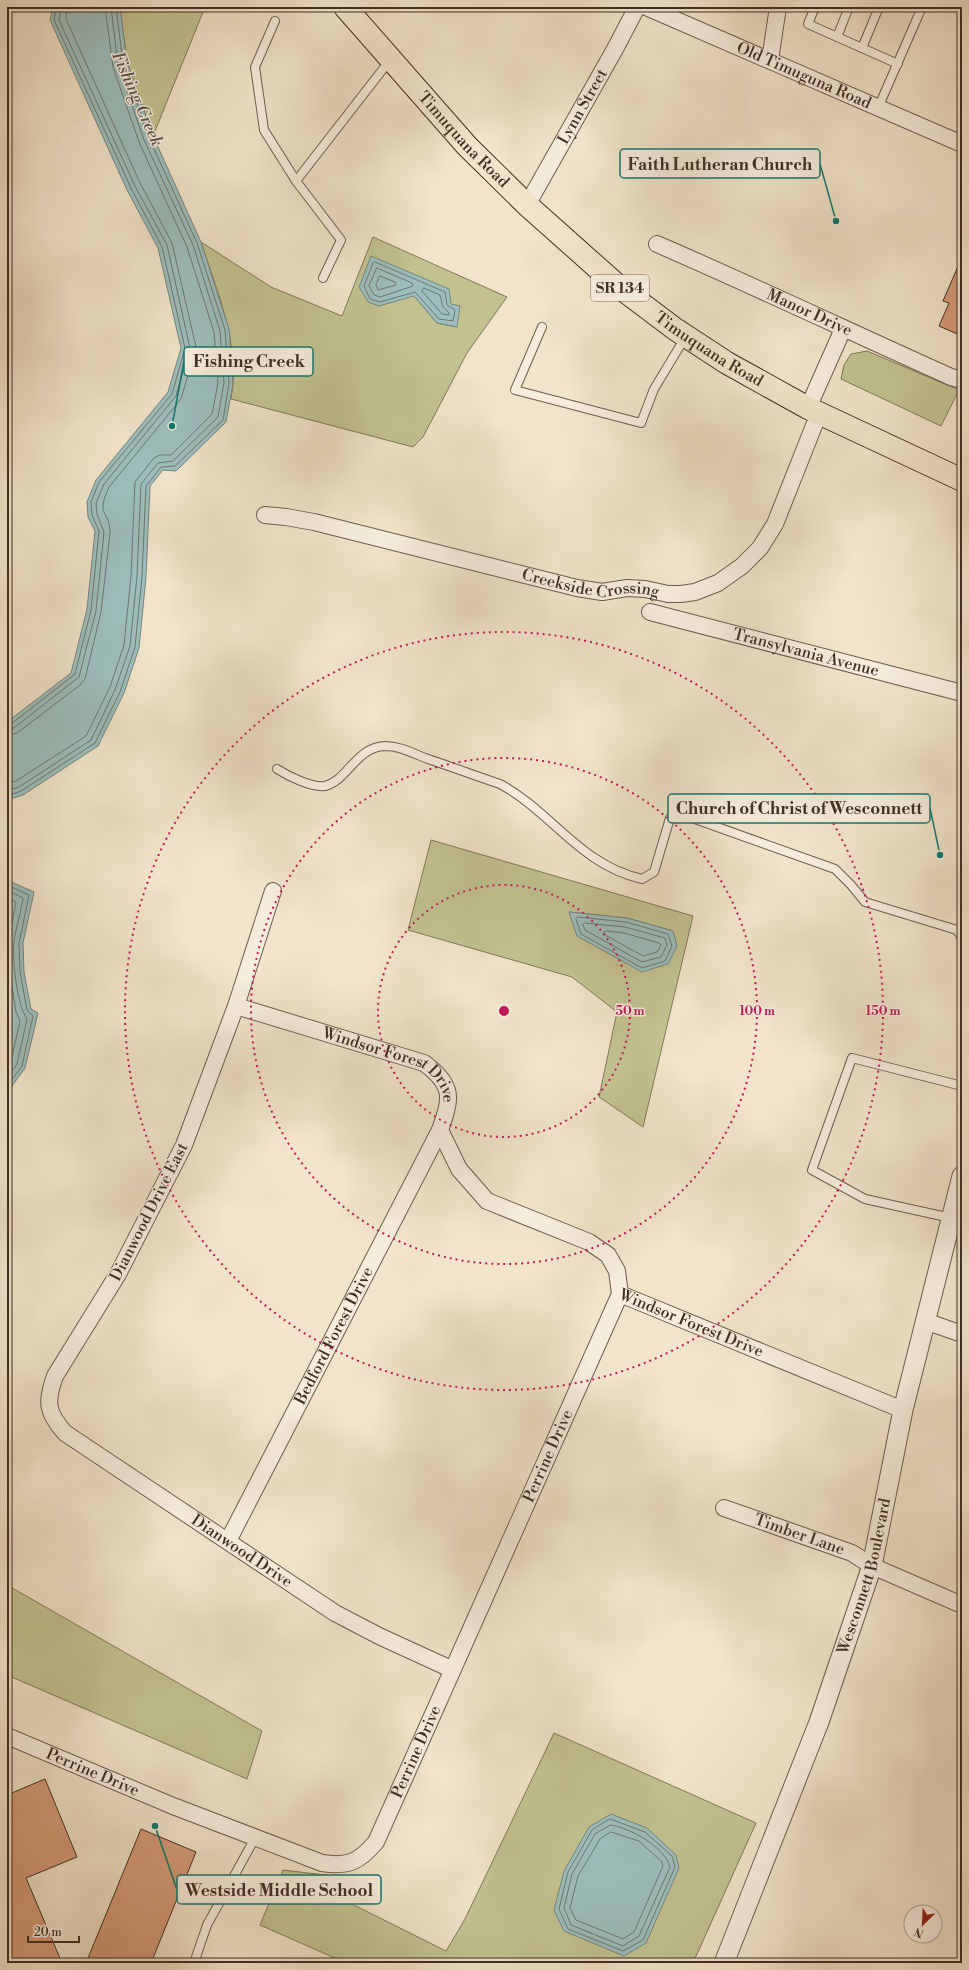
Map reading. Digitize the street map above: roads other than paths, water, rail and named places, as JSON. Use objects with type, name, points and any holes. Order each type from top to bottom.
[{"type":"main road","name":"Timuquana Road","points":[[346,7],[467,146],[527,205],[618,286],[686,336],[727,363],[814,410],[962,480]]},
{"type":"street","name":"Lynn Street","points":[[527,205],[597,83],[636,7]]},
{"type":"street","name":"Old Timuguna Road","points":[[646,7],[666,11],[770,60],[962,144]]},
{"type":"street","points":[[770,60],[778,7]]},
{"type":"street","name":"Manor Drive","points":[[657,244],[756,287],[843,329],[951,377],[962,380]]},
{"type":"street","name":"Creekside Crossing","points":[[265,515],[314,522],[577,588],[602,592],[626,588],[645,589],[668,594],[695,592],[718,583],[742,566],[760,548],[775,524],[784,505],[814,410],[843,329]]},
{"type":"street","name":"Transylvania Avenue","points":[[650,612],[962,693]]},
{"type":"street","name":"Dianwood Drive East","points":[[49,1410],[49,1394],[55,1376],[118,1274],[184,1145],[236,1006],[273,891]]},
{"type":"street","name":"Windsor Forest Drive","points":[[236,1006],[424,1063],[436,1071],[446,1089],[449,1099],[440,1130],[458,1169],[487,1201],[589,1242],[608,1255],[617,1271],[620,1294],[903,1410]]},
{"type":"street","name":"Bedford Forest Drive","points":[[228,1541],[440,1130]]},
{"type":"street","name":"Wesconnett Boulevard","points":[[724,1963],[819,1722],[872,1566],[903,1410],[951,1218],[959,1200],[962,1176]]},
{"type":"street","name":"Perrine Drive","points":[[7,1736],[255,1838],[322,1862],[340,1865],[364,1856],[376,1842],[451,1669],[620,1294]]},
{"type":"street","points":[[925,1321],[962,1334]]},
{"type":"street","name":"Dianwood Drive","points":[[49,1410],[55,1422],[65,1433],[335,1613],[379,1636],[451,1669]]},
{"type":"street","name":"Timber Lane","points":[[724,1508],[852,1553],[872,1566],[962,1605]]},
{"type":"lane","points":[[815,7],[808,24],[898,64]]},
{"type":"lane","points":[[837,36],[849,7]]},
{"type":"lane","points":[[862,48],[879,7]]},
{"type":"lane","points":[[878,108],[922,7]]},
{"type":"lane","points":[[275,21],[255,67],[264,130],[296,181],[341,240],[323,278]]},
{"type":"lane","points":[[296,181],[391,58]]},
{"type":"lane","points":[[542,327],[515,390],[642,423],[654,389],[686,336]]},
{"type":"lane","points":[[277,769],[308,783],[325,786],[338,779],[354,762],[369,750],[384,746],[406,749],[424,757],[500,784],[512,790],[596,860],[623,874],[642,879],[654,872],[670,818],[678,813],[835,869],[865,902],[957,930],[962,938]]},
{"type":"lane","points":[[951,1218],[866,1199],[812,1170],[852,1058],[962,1086]]},
{"type":"lane","points":[[194,1963],[207,1925],[255,1838]]},
{"type":"water","points":[[53,7],[120,7],[127,62],[153,136],[201,242],[229,329],[233,384],[226,422],[176,471],[163,470],[150,486],[146,577],[139,648],[124,693],[98,746],[23,795],[7,800],[7,722],[71,673],[87,609],[95,531],[88,517],[87,502],[96,480],[168,392],[181,348],[158,248],[127,190],[50,20]]},
{"type":"water","points":[[371,256],[449,289],[451,304],[460,306],[457,327],[437,323],[414,296],[379,306],[368,302],[359,287]]},
{"type":"water","points":[[7,880],[34,892],[23,943],[24,972],[31,1009],[38,1013],[25,1068],[7,1093]]},
{"type":"water","points":[[569,912],[627,918],[673,931],[677,946],[668,964],[642,972],[577,936]]},
{"type":"water","points":[[611,1814],[647,1828],[676,1855],[679,1868],[646,1943],[624,1956],[564,1931],[554,1910],[564,1871],[589,1827]]},
{"type":"place","name":"Faith Lutheran Church","points":[[836,221]]},
{"type":"place","name":"Fishing Creek","points":[[172,426]]},
{"type":"place","name":"Church of Christ of Wesconnett","points":[[940,855]]},
{"type":"place","name":"Westside Middle School","points":[[155,1826]]}]
